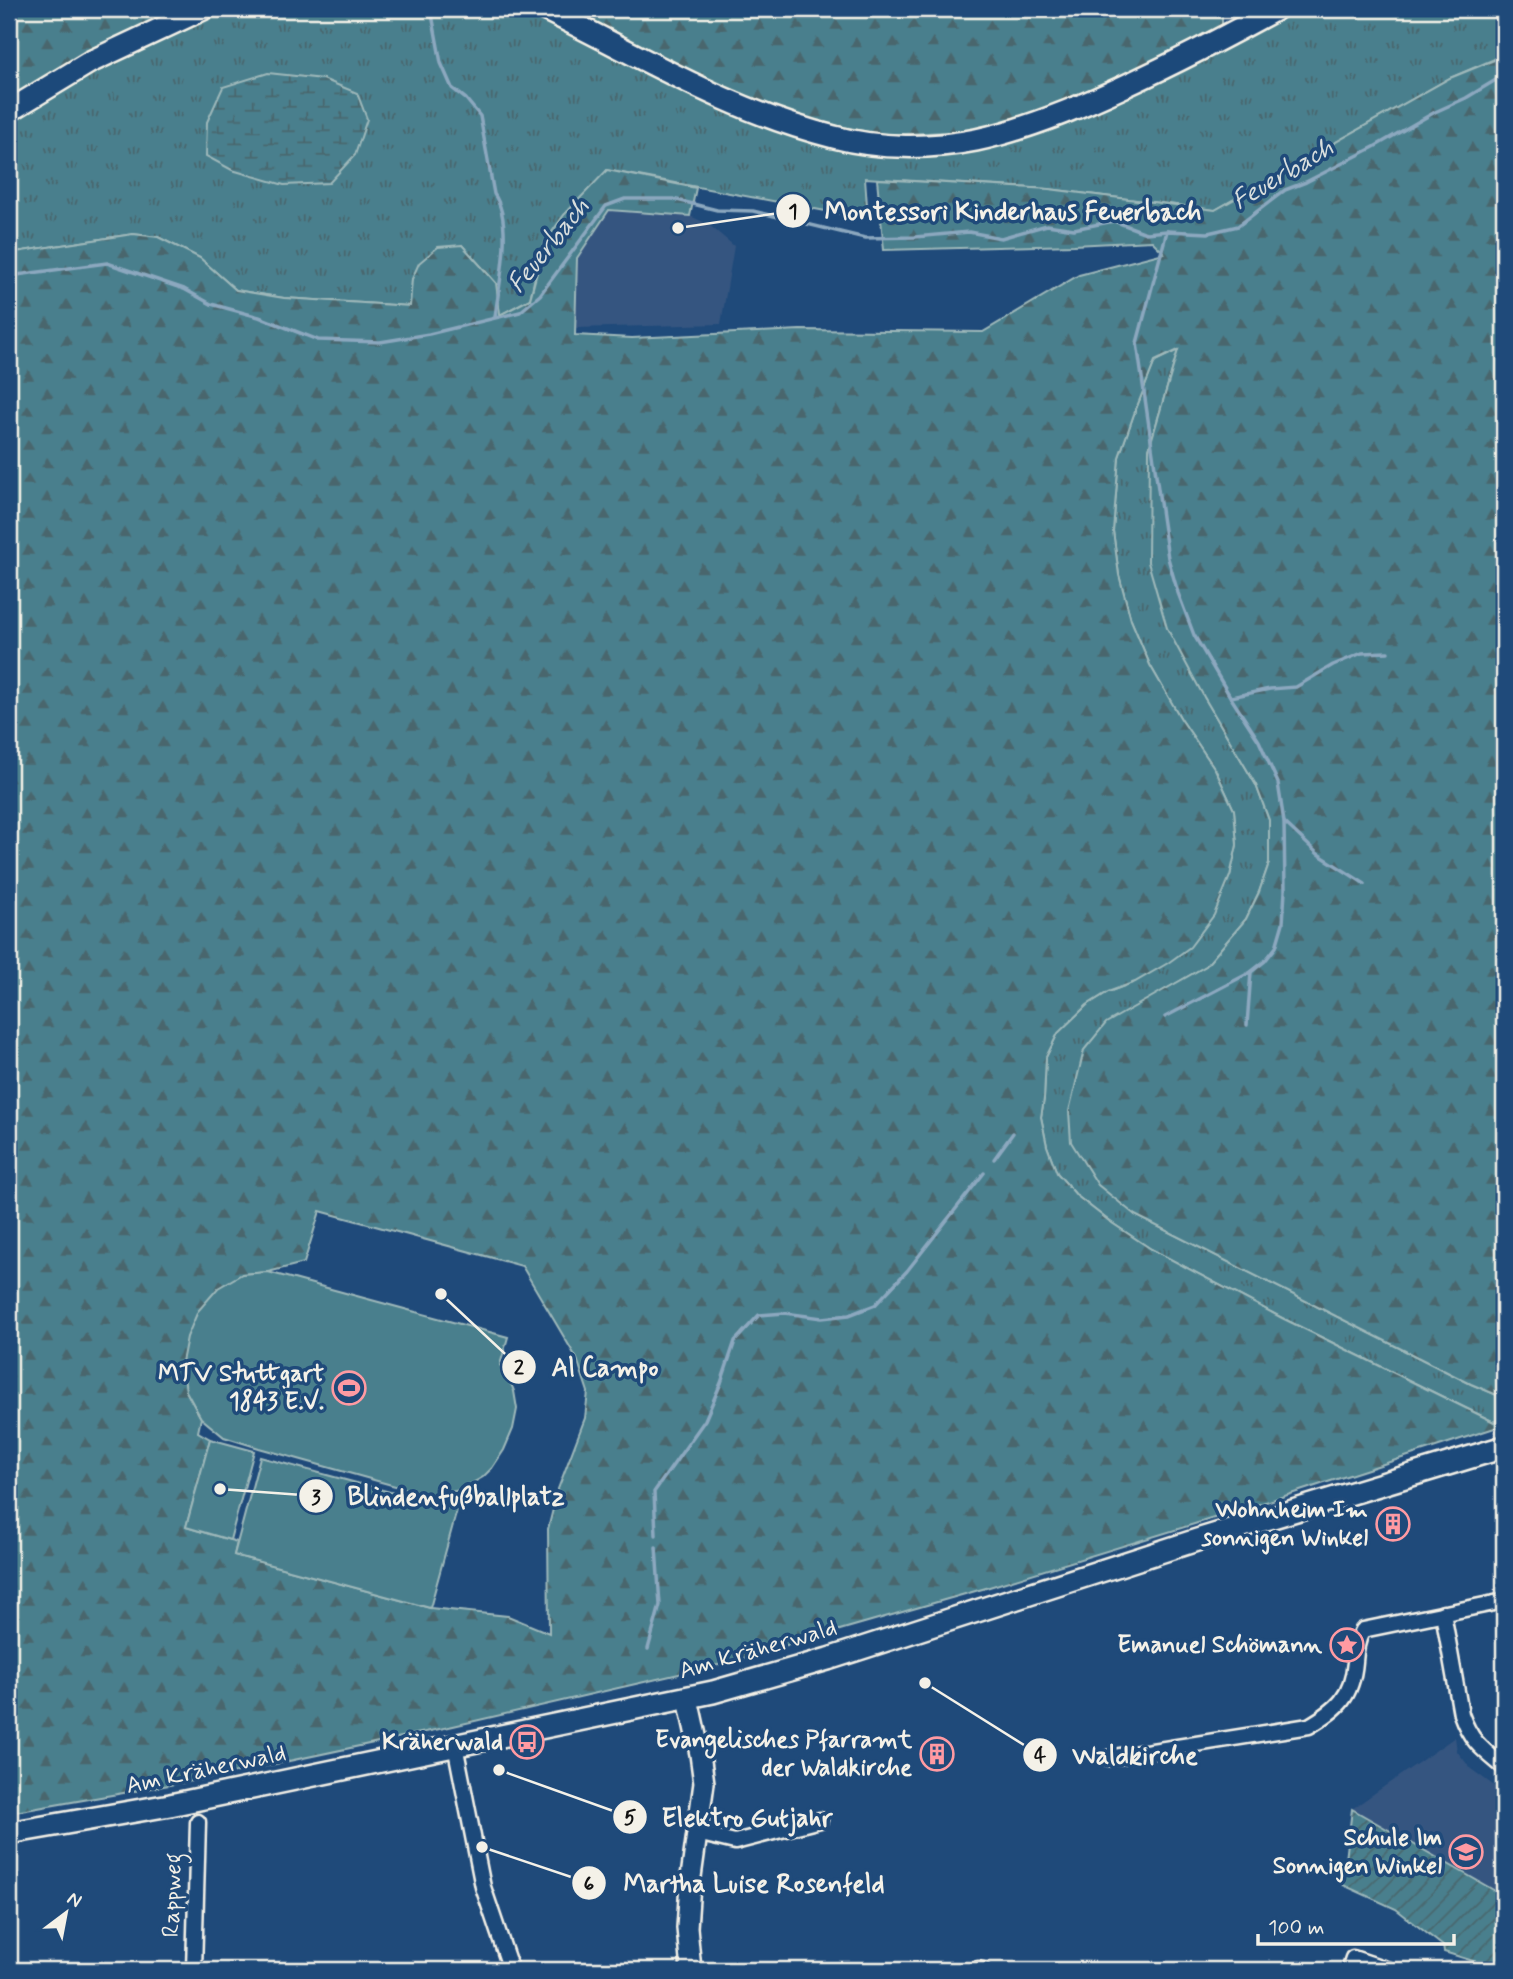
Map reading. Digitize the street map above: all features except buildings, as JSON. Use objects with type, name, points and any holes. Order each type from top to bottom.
[{"type":"main road","points":[[9,111],[90,62],[203,9]]},
{"type":"main road","points":[[544,9],[680,78],[773,118],[836,138],[870,144],[937,145],[976,140],[1056,116],[1153,74],[1276,9]]},
{"type":"main road","name":"Am Kräherwald","points":[[9,1833],[170,1805],[688,1699],[828,1659],[1197,1540],[1504,1447]]},
{"type":"street","points":[[1108,1758],[1309,1726],[1330,1714],[1348,1693],[1354,1682],[1358,1638],[1363,1630],[1504,1601]]},
{"type":"street","points":[[1443,1613],[1461,1714],[1467,1730],[1477,1745],[1504,1767]]},
{"type":"street","points":[[688,1699],[704,1783],[690,1884],[687,1928],[691,1970]]},
{"type":"street","points":[[455,1745],[483,1887],[511,1970]]},
{"type":"street","points":[[697,1833],[735,1842],[820,1820]]},
{"type":"street","name":"Rappweg","points":[[194,1970],[198,1822]]},
{"type":"street","points":[[1349,1970],[1353,1958],[1389,1970]]},
{"type":"shaded area","points":[[609,210],[690,216],[708,224],[734,246],[721,324],[575,328],[577,258]]},
{"type":"shaded area","name":"Schule Im Sonnigen Winkel","points":[[1455,1737],[1457,1751],[1471,1769],[1504,1793],[1504,1896],[1352,1809]]},
{"type":"green space","points":[[9,9],[194,9],[9,106]]},
{"type":"green space","points":[[224,9],[529,9],[728,106],[946,150],[1232,42],[1290,9],[1504,9],[1504,55],[1450,78],[1215,210],[1049,189],[865,178],[868,219],[607,170],[535,277],[530,299],[500,315],[496,283],[462,245],[412,279],[411,306],[284,298],[236,290],[200,258],[158,237],[133,234],[9,253],[9,121],[65,86],[167,32]]},
{"type":"green space","points":[[559,9],[1222,9],[1222,30],[1151,65],[993,130],[883,135],[806,119],[697,77]]},
{"type":"green space","points":[[1504,56],[1504,1398],[1471,1384],[1135,1215],[1098,1185],[1071,1142],[1069,1111],[1084,1050],[1106,1023],[1206,966],[1246,919],[1269,863],[1269,820],[1256,785],[1167,628],[1148,562],[1149,449],[1178,350],[1155,361],[1134,414],[1119,457],[1113,531],[1119,575],[1131,620],[1150,665],[1181,719],[1215,769],[1234,810],[1237,845],[1230,876],[1214,915],[1190,947],[1135,982],[1108,992],[1087,1005],[1058,1033],[1046,1057],[1041,1117],[1047,1146],[1057,1173],[1077,1196],[1151,1249],[1282,1318],[1494,1422],[1504,1416],[1504,1425],[986,1588],[718,1665],[449,1727],[209,1778],[9,1813],[9,253],[133,234],[158,237],[200,258],[236,290],[284,298],[410,306],[412,279],[419,263],[438,247],[462,245],[496,283],[500,315],[530,299],[545,242],[564,215],[607,170],[696,188],[690,216],[609,210],[577,258],[575,335],[632,338],[800,330],[983,332],[1079,275],[1164,253],[1152,241],[884,250],[877,179],[1049,189],[1215,210],[1450,78]],"holes":[[[320,1211],[522,1266],[577,1359],[588,1392],[585,1418],[558,1489],[548,1529],[549,1633],[508,1616],[430,1608],[234,1555],[237,1542],[186,1527],[210,1439],[198,1432],[201,1418],[186,1391],[242,1274],[268,1272],[304,1263]]]},
{"type":"green space","points":[[268,73],[323,79],[357,93],[367,119],[355,155],[329,183],[284,185],[232,170],[206,156],[207,122],[223,87]]},
{"type":"green space","points":[[1178,350],[1149,449],[1204,697],[1256,785],[1269,820],[1269,863],[1246,919],[1206,966],[1159,993],[1135,1215],[1471,1384],[1504,1398],[1504,1416],[1494,1422],[1282,1318],[1151,1249],[1077,1196],[1057,1173],[1047,1146],[1041,1117],[1046,1057],[1058,1033],[1087,1005],[1108,992],[1135,982],[1230,876],[1237,845],[1234,810],[1215,769],[1181,719],[1150,665],[1131,620],[1119,575],[1113,531],[1119,457],[1134,414],[1155,361]]},
{"type":"green space","points":[[268,1272],[508,1337],[500,1365],[514,1391],[517,1409],[513,1429],[492,1468],[483,1477],[460,1490],[431,1496],[224,1437],[201,1418],[186,1391],[182,1362],[187,1337],[198,1311],[218,1288],[242,1274]]},
{"type":"green space","points":[[210,1439],[254,1451],[230,1540],[186,1527]]},
{"type":"green space","points":[[260,1457],[457,1510],[430,1608],[234,1555]]},
{"type":"green space","points":[[1352,1809],[1504,1896],[1502,1970],[1444,1952],[1443,1946],[1396,1909],[1343,1885]]},
{"type":"waterway","points":[[431,9],[441,63],[452,88],[466,99],[480,116],[494,194],[500,206],[504,254],[495,317]]},
{"type":"waterway","name":"Feuerbach","points":[[9,276],[107,263],[184,289],[211,304],[259,317],[318,340],[380,342],[429,334],[520,312],[540,295],[606,206],[625,199],[673,199],[717,210],[753,211],[865,238],[969,232],[1001,238],[1047,225],[1074,229],[1114,221],[1146,233],[1208,233],[1238,226],[1285,190],[1374,147],[1504,75]]},
{"type":"waterway","points":[[1165,1017],[1251,972],[1265,961],[1276,947],[1283,923],[1285,891],[1284,822],[1278,783],[1259,741],[1194,635],[1168,558],[1137,343],[1167,231]]},
{"type":"waterway","points":[[1231,697],[1296,687],[1333,665],[1362,653],[1388,652]]},
{"type":"waterway","points":[[1284,822],[1318,854],[1365,884]]},
{"type":"waterway","points":[[1247,1025],[1251,972]]},
{"type":"waterway","points":[[994,1159],[1013,1133]]},
{"type":"waterway","points":[[656,1535],[654,1492],[705,1420],[735,1341],[759,1315],[785,1313],[822,1318],[849,1315],[875,1305],[907,1271],[984,1173]]},
{"type":"waterway","points":[[648,1649],[660,1605],[656,1547]]},
{"type":"place","name":"Montessori Kinderhaus Feuerbach","points":[[678,228]]},
{"type":"place","name":"Al Campo","points":[[441,1294]]},
{"type":"place","name":"MTV Stuttgart 1843 E.V.","points":[[349,1388]]},
{"type":"place","name":"Blindenfußballplatz","points":[[220,1489]]},
{"type":"place","name":"Wohnheim Im sonnigen Winkel","points":[[1393,1524]]},
{"type":"place","name":"Emanuel Schömann","points":[[1347,1645]]},
{"type":"place","name":"Waldkirche","points":[[925,1683]]},
{"type":"place","name":"Kräherwald","points":[[527,1742]]},
{"type":"place","name":"Evangelisches Pfarramt der Waldkirche","points":[[937,1754]]},
{"type":"place","name":"Elektro Gutjahr","points":[[499,1770]]},
{"type":"place","name":"Martha Luise Rosenfeld","points":[[482,1847]]},
{"type":"place","name":"Schule Im Sonnigen Winkel","points":[[1466,1852]]}]
